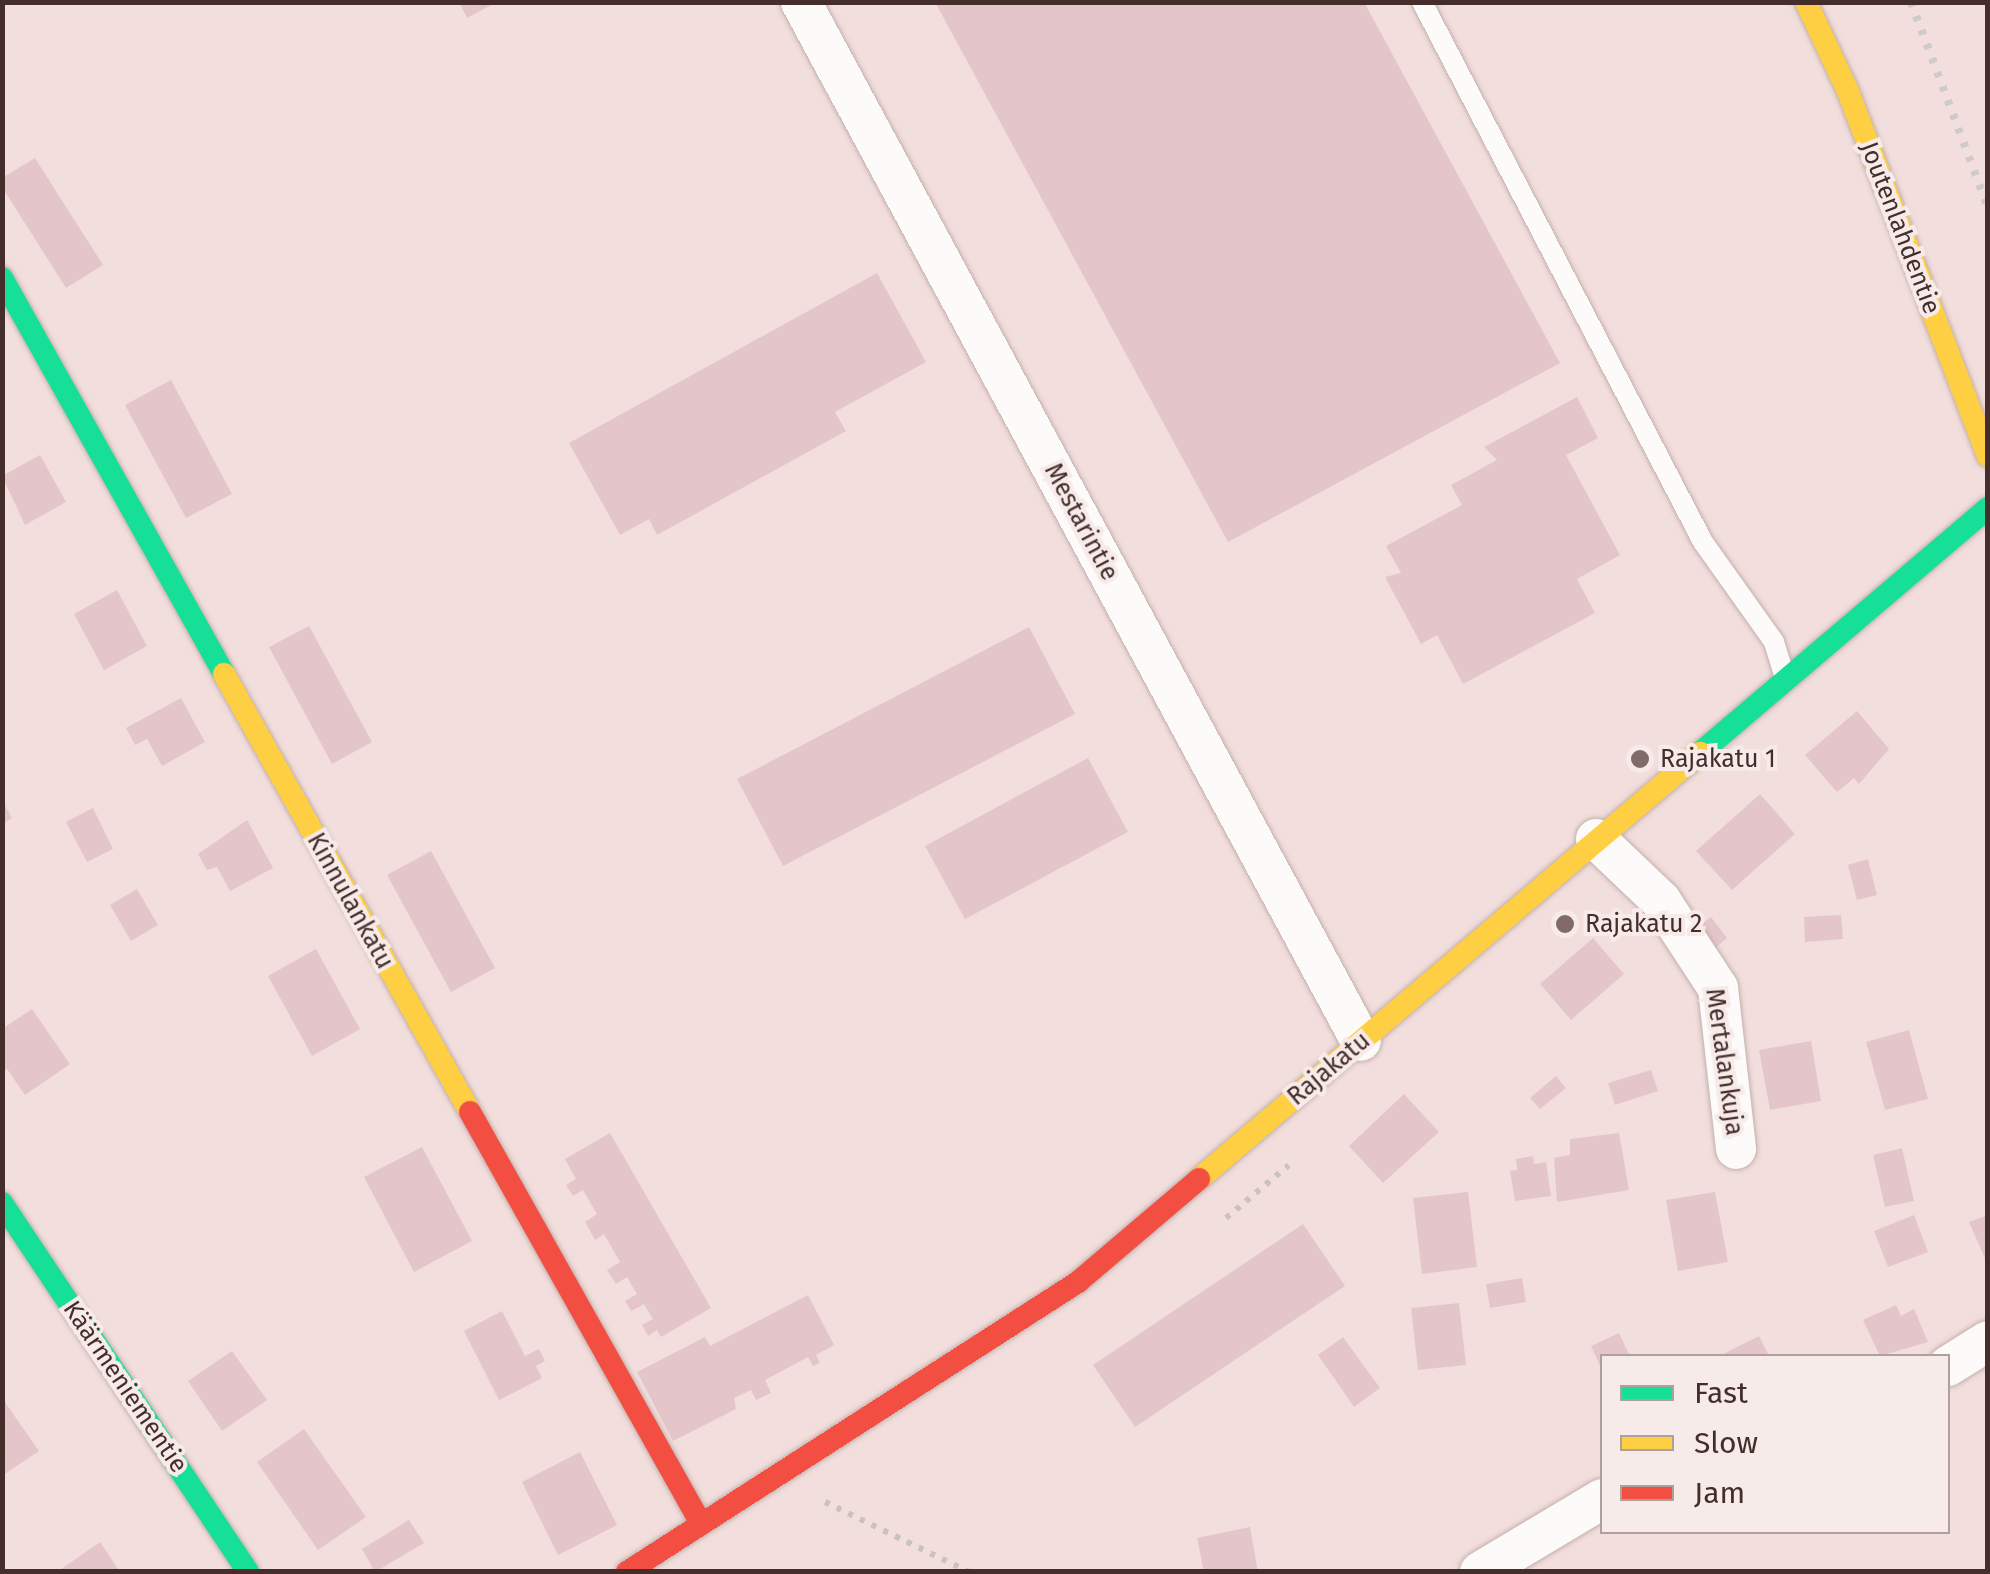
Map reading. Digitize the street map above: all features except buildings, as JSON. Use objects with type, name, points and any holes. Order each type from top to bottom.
[{"type":"street","name":"Mestarintie","points":[[801,2],[1361,1041]]},
{"type":"street","name":"Joutenlahdentie","points":[[1806,2],[1847,90],[1988,456]]},
{"type":"street","name":"Kinnulankatu","points":[[2,278],[700,1522]]},
{"type":"street","name":"Rajakatu","points":[[627,1572],[1078,1282],[1784,677],[1988,508]]},
{"type":"street","name":"Mertalankuja","points":[[1596,839],[1661,901],[1718,988],[1736,1149]]},
{"type":"street","name":"Käärmeniementie","points":[[2,1203],[248,1572]]},
{"type":"street","points":[[1950,1365],[1988,1342]]},
{"type":"street","points":[[1480,1572],[1600,1500]]},
{"type":"lane","points":[[1422,2],[1702,542],[1774,642],[1784,677]]},
{"type":"path","points":[[825,1502],[969,1572]]},
{"type":"railway","points":[[1911,2],[1988,208]]},
{"type":"traffic: fast","points":[[2,278],[224,674]]},
{"type":"traffic: fast","points":[[1700,753],[1988,508]]},
{"type":"traffic: fast","points":[[2,1203],[248,1572]]},
{"type":"traffic: slow","points":[[1806,2],[1847,89],[1988,456]]},
{"type":"traffic: slow","points":[[224,674],[470,1112]]},
{"type":"traffic: slow","points":[[1199,1179],[1700,753]]},
{"type":"traffic: jam","points":[[470,1112],[700,1522]]},
{"type":"traffic: jam","points":[[627,1572],[1078,1282],[1199,1179]]},
{"type":"place","name":"Rajakatu 1","points":[[1640,759]]},
{"type":"place","name":"Rajakatu 2","points":[[1565,924]]}]
